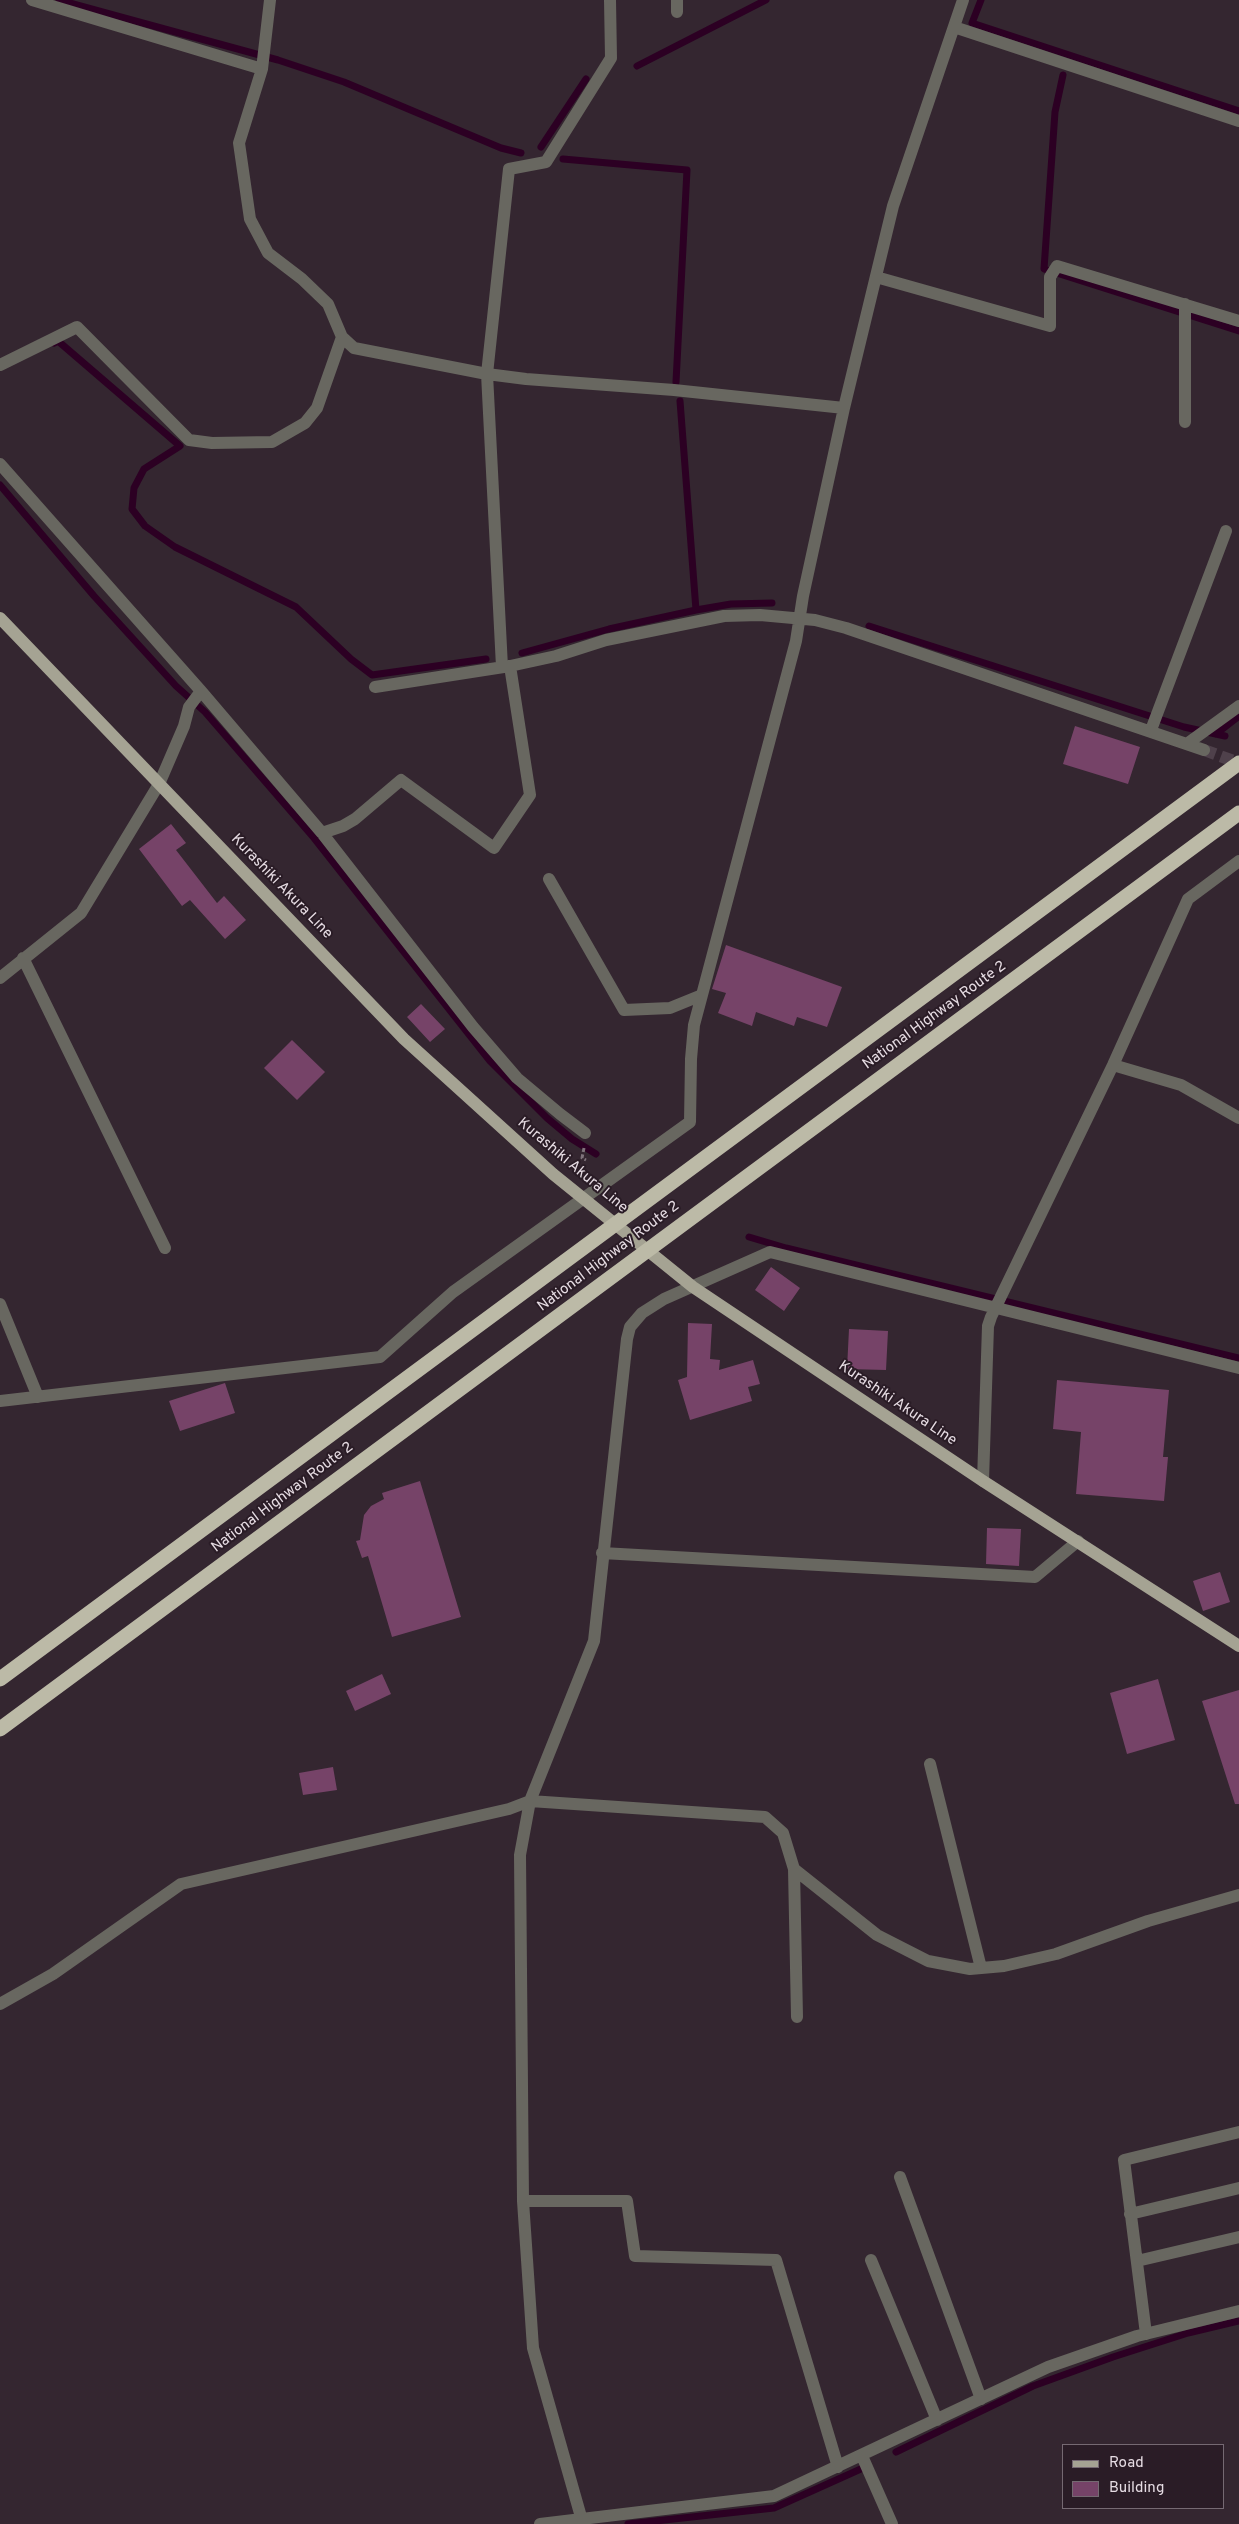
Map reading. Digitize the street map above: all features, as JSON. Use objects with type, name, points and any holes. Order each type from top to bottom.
[{"type":"highway","name":"National Highway Route 2","points":[[0,1679],[1239,763]]},
{"type":"highway","name":"National Highway Route 2","points":[[0,1730],[1239,813]]},
{"type":"main road","name":"Kurashiki Akura Line","points":[[0,618],[404,1039],[553,1174],[693,1287],[982,1481],[1239,1646]]},
{"type":"street","points":[[32,0],[263,61]]},
{"type":"street","points":[[270,0],[263,61],[239,143],[250,219],[268,253],[302,279],[328,304],[342,337],[354,348],[487,374],[844,408]]},
{"type":"street","points":[[322,833],[343,826],[355,819],[401,780],[494,848],[530,795],[506,667],[487,374],[509,169],[546,162],[611,58],[610,0]]},
{"type":"street","points":[[0,1401],[380,1357],[453,1292],[690,1122],[690,1060],[694,1025],[800,618],[844,408],[893,206],[963,0]]},
{"type":"street","points":[[954,26],[1239,121]]},
{"type":"street","points":[[876,277],[1050,326],[1051,273],[1057,266],[1185,310],[1239,321]]},
{"type":"street","points":[[1185,310],[1185,422]]},
{"type":"street","points":[[0,365],[77,327],[189,440],[212,443],[272,442],[305,424],[316,408],[342,337]]},
{"type":"street","points":[[0,464],[322,833],[473,1027],[517,1078],[585,1132]]},
{"type":"street","points":[[1154,722],[1226,531]]},
{"type":"street","points":[[375,686],[506,667],[556,656],[606,640],[724,616],[760,615],[800,618],[846,628],[1154,722],[1188,743],[1204,750]]},
{"type":"street","points":[[0,978],[81,913],[159,784],[184,726],[189,707],[200,693]]},
{"type":"street","points":[[1188,743],[1239,706]]},
{"type":"street","points":[[982,1481],[988,1326],[1113,1065],[1188,899],[1239,861]]},
{"type":"street","points":[[549,879],[624,1010],[670,1008],[702,994]]},
{"type":"street","points":[[23,958],[165,1248]]},
{"type":"street","points":[[1113,1065],[1180,1084],[1239,1118]]},
{"type":"street","points":[[582,2522],[534,2348],[523,2201],[520,1855],[530,1801],[594,1641],[602,1553],[630,1326],[642,1313],[656,1304],[770,1252],[1000,1301],[1239,1368]]},
{"type":"street","points":[[0,1304],[38,1397]]},
{"type":"street","points":[[602,1553],[1035,1577],[1078,1541]]},
{"type":"street","points":[[930,1764],[981,1968]]},
{"type":"street","points":[[0,2004],[53,1974],[181,1884],[509,1809],[530,1801],[765,1817],[783,1833],[794,1869],[797,2018]]},
{"type":"street","points":[[794,1869],[877,1935],[928,1961],[970,1969],[1004,1966],[1056,1954],[1148,1921],[1239,1895]]},
{"type":"street","points":[[1146,2334],[1124,2160],[1239,2132]]},
{"type":"street","points":[[900,2177],[981,2399]]},
{"type":"street","points":[[1130,2214],[1239,2188]]},
{"type":"street","points":[[523,2201],[627,2201],[635,2256],[776,2260],[838,2467]]},
{"type":"street","points":[[1137,2261],[1239,2237]]},
{"type":"street","points":[[872,2260],[937,2420]]},
{"type":"street","points":[[540,2524],[582,2522],[774,2496],[1048,2367],[1146,2334],[1239,2311]]},
{"type":"street","points":[[862,2456],[892,2524]]},
{"type":"path","points":[[583,1153],[582,1158],[586,1160]]},
{"type":"building","points":[[1075,726],[1140,747],[1128,784],[1063,764]]},
{"type":"building","points":[[171,824],[186,843],[176,850],[217,903],[224,896],[246,920],[225,939],[190,900],[182,906],[139,849]]},
{"type":"building","points":[[726,945],[842,987],[827,1027],[797,1017],[794,1026],[756,1012],[752,1026],[718,1013],[726,993],[712,989]]},
{"type":"building","points":[[421,1004],[445,1029],[430,1042],[407,1017]]},
{"type":"building","points":[[292,1040],[325,1072],[297,1100],[264,1068]]},
{"type":"building","points":[[771,1267],[800,1288],[784,1311],[755,1290]]},
{"type":"building","points":[[688,1323],[712,1324],[710,1359],[720,1360],[719,1370],[753,1360],[760,1384],[748,1387],[752,1401],[690,1420],[678,1380],[687,1377]]},
{"type":"building","points":[[849,1329],[888,1331],[886,1370],[847,1369]]},
{"type":"building","points":[[1057,1380],[1169,1390],[1163,1457],[1168,1457],[1164,1501],[1076,1494],[1081,1432],[1053,1429]]},
{"type":"building","points":[[225,1383],[235,1413],[180,1431],[169,1401]]},
{"type":"building","points":[[420,1481],[461,1617],[392,1637],[368,1556],[362,1558],[356,1541],[360,1540],[364,1515],[371,1506],[384,1499],[382,1493]]},
{"type":"building","points":[[987,1528],[1021,1529],[1019,1566],[986,1564]]},
{"type":"building","points":[[1220,1572],[1230,1602],[1203,1611],[1193,1581]]},
{"type":"building","points":[[382,1674],[391,1694],[355,1711],[346,1691]]},
{"type":"building","points":[[1158,1679],[1175,1740],[1127,1754],[1110,1693]]},
{"type":"building","points":[[1239,1690],[1239,1804],[1235,1804],[1202,1701]]},
{"type":"building","points":[[333,1767],[337,1790],[303,1795],[299,1773]]},
{"type":"waterway","points":[[59,0],[278,60],[344,82],[501,148],[521,153]]},
{"type":"waterway","points":[[637,66],[766,0]]},
{"type":"waterway","points":[[981,0],[972,23],[1239,111]]},
{"type":"waterway","points":[[1063,75],[1055,112],[1044,269],[1239,331]]},
{"type":"waterway","points":[[541,147],[586,79]]},
{"type":"waterway","points":[[563,159],[687,170],[676,382]]},
{"type":"waterway","points":[[54,343],[58,341],[180,446],[144,469],[134,488],[132,509],[145,526],[175,547],[296,607],[351,659],[372,675],[486,659]]},
{"type":"waterway","points":[[522,653],[609,629],[696,610],[680,401]]},
{"type":"waterway","points":[[0,485],[94,596],[176,686],[205,712],[314,838],[490,1061],[547,1118],[572,1139],[596,1154]]},
{"type":"waterway","points":[[696,610],[731,604],[772,603]]},
{"type":"waterway","points":[[869,626],[1184,727],[1225,736]]},
{"type":"waterway","points":[[1216,734],[1239,716]]},
{"type":"waterway","points":[[749,1237],[786,1248],[1239,1358]]},
{"type":"waterway","points":[[896,2452],[1033,2386],[1113,2357],[1188,2333],[1239,2321]]},
{"type":"waterway","points":[[628,2524],[774,2508],[863,2468]]},
{"type":"tunnel","points":[[1204,750],[1239,763]]}]
